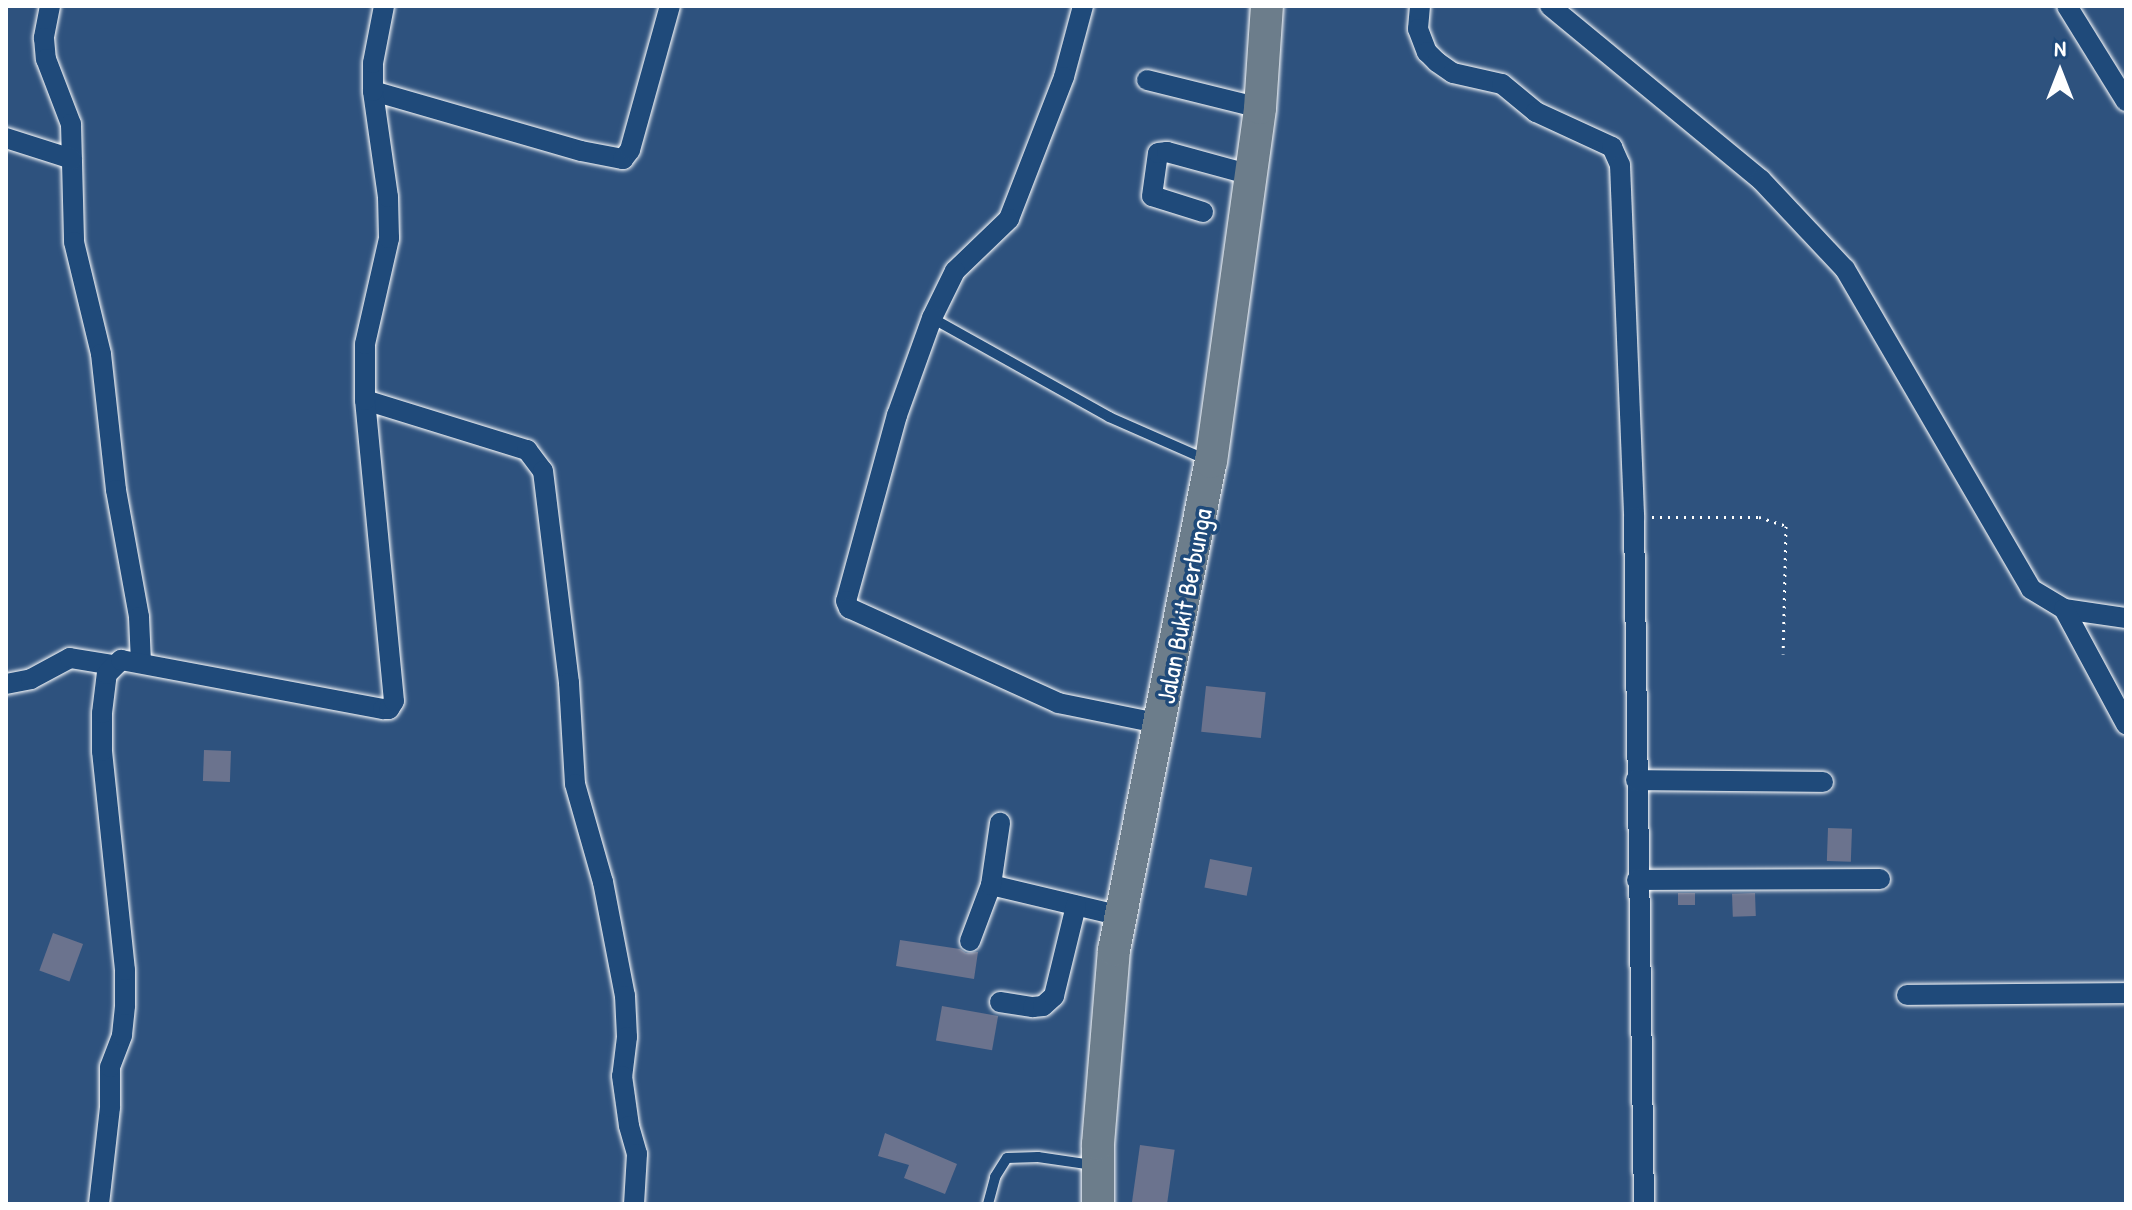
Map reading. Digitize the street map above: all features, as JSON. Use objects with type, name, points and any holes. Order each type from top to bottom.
[{"type":"main road","name":"Jalan Bukit Berbunga","points":[[1098,1204],[1114,950],[1162,724],[1211,462],[1260,108],[1267,6]]},
{"type":"street","points":[[50,6],[44,38],[46,59],[71,124],[74,242],[101,354],[116,490],[137,602],[141,662]]},
{"type":"street","points":[[99,1204],[110,1107],[110,1067],[122,1035],[125,1005],[125,970],[102,751],[104,689],[113,665],[121,660],[141,662],[389,709],[394,701],[365,400],[367,331],[389,238],[386,173],[373,91],[373,63],[384,6]]},
{"type":"street","points":[[373,91],[581,151],[623,159],[630,150],[670,6]]},
{"type":"street","points":[[1083,6],[1064,77],[1009,219],[955,271],[932,318],[897,415],[847,596],[847,606],[1058,703],[1162,724]]},
{"type":"street","points":[[1420,6],[1418,29],[1427,52],[1437,62],[1453,73],[1502,84],[1536,112],[1604,142],[1616,153],[1620,165],[1634,517],[1644,1204]]},
{"type":"street","points":[[1550,6],[1761,180],[1845,269],[1909,373],[2023,578],[2038,596],[2064,609],[2126,618]]},
{"type":"street","points":[[2067,6],[2126,101]]},
{"type":"street","points":[[1147,80],[1260,108]]},
{"type":"street","points":[[6,138],[72,159]]},
{"type":"street","points":[[1203,212],[1152,196],[1158,153],[1167,152],[1251,175]]},
{"type":"street","points":[[365,400],[527,450],[543,471],[569,683],[575,784],[603,882],[625,996],[627,1037],[622,1076],[629,1126],[637,1154],[634,1204]]},
{"type":"street","points":[[2064,609],[2126,724]]},
{"type":"street","points":[[6,684],[31,679],[70,658],[88,658],[113,665]]},
{"type":"street","points":[[1636,780],[1823,782]]},
{"type":"street","points":[[970,941],[991,885],[1000,823]]},
{"type":"street","points":[[1637,880],[1880,879]]},
{"type":"street","points":[[991,885],[1121,916]]},
{"type":"street","points":[[1000,1002],[1043,1006],[1054,996],[1076,906]]},
{"type":"street","points":[[1907,995],[2126,993]]},
{"type":"lane","points":[[932,318],[1109,417],[1211,462]]},
{"type":"lane","points":[[988,1204],[995,1177],[1007,1158],[1038,1157],[1098,1166]]},
{"type":"path","points":[[1634,517],[1759,517],[1786,526],[1783,654]]},
{"type":"building","points":[[1206,686],[1266,692],[1261,738],[1201,732]]},
{"type":"building","points":[[204,750],[231,751],[230,782],[203,781]]},
{"type":"building","points":[[1828,828],[1852,829],[1851,862],[1827,861]]},
{"type":"building","points":[[1210,859],[1252,867],[1247,896],[1204,887]]},
{"type":"building","points":[[1678,893],[1695,893],[1695,905],[1678,905]]},
{"type":"building","points":[[1755,893],[1756,916],[1733,917],[1732,894]]},
{"type":"building","points":[[53,933],[83,944],[69,982],[39,971]]},
{"type":"building","points":[[900,940],[960,949],[966,953],[978,952],[974,979],[896,966]]},
{"type":"building","points":[[942,1006],[998,1016],[992,1050],[936,1040]]},
{"type":"building","points":[[885,1133],[957,1164],[945,1194],[904,1178],[909,1165],[878,1156]]},
{"type":"building","points":[[1140,1145],[1175,1150],[1167,1204],[1132,1204]]}]
